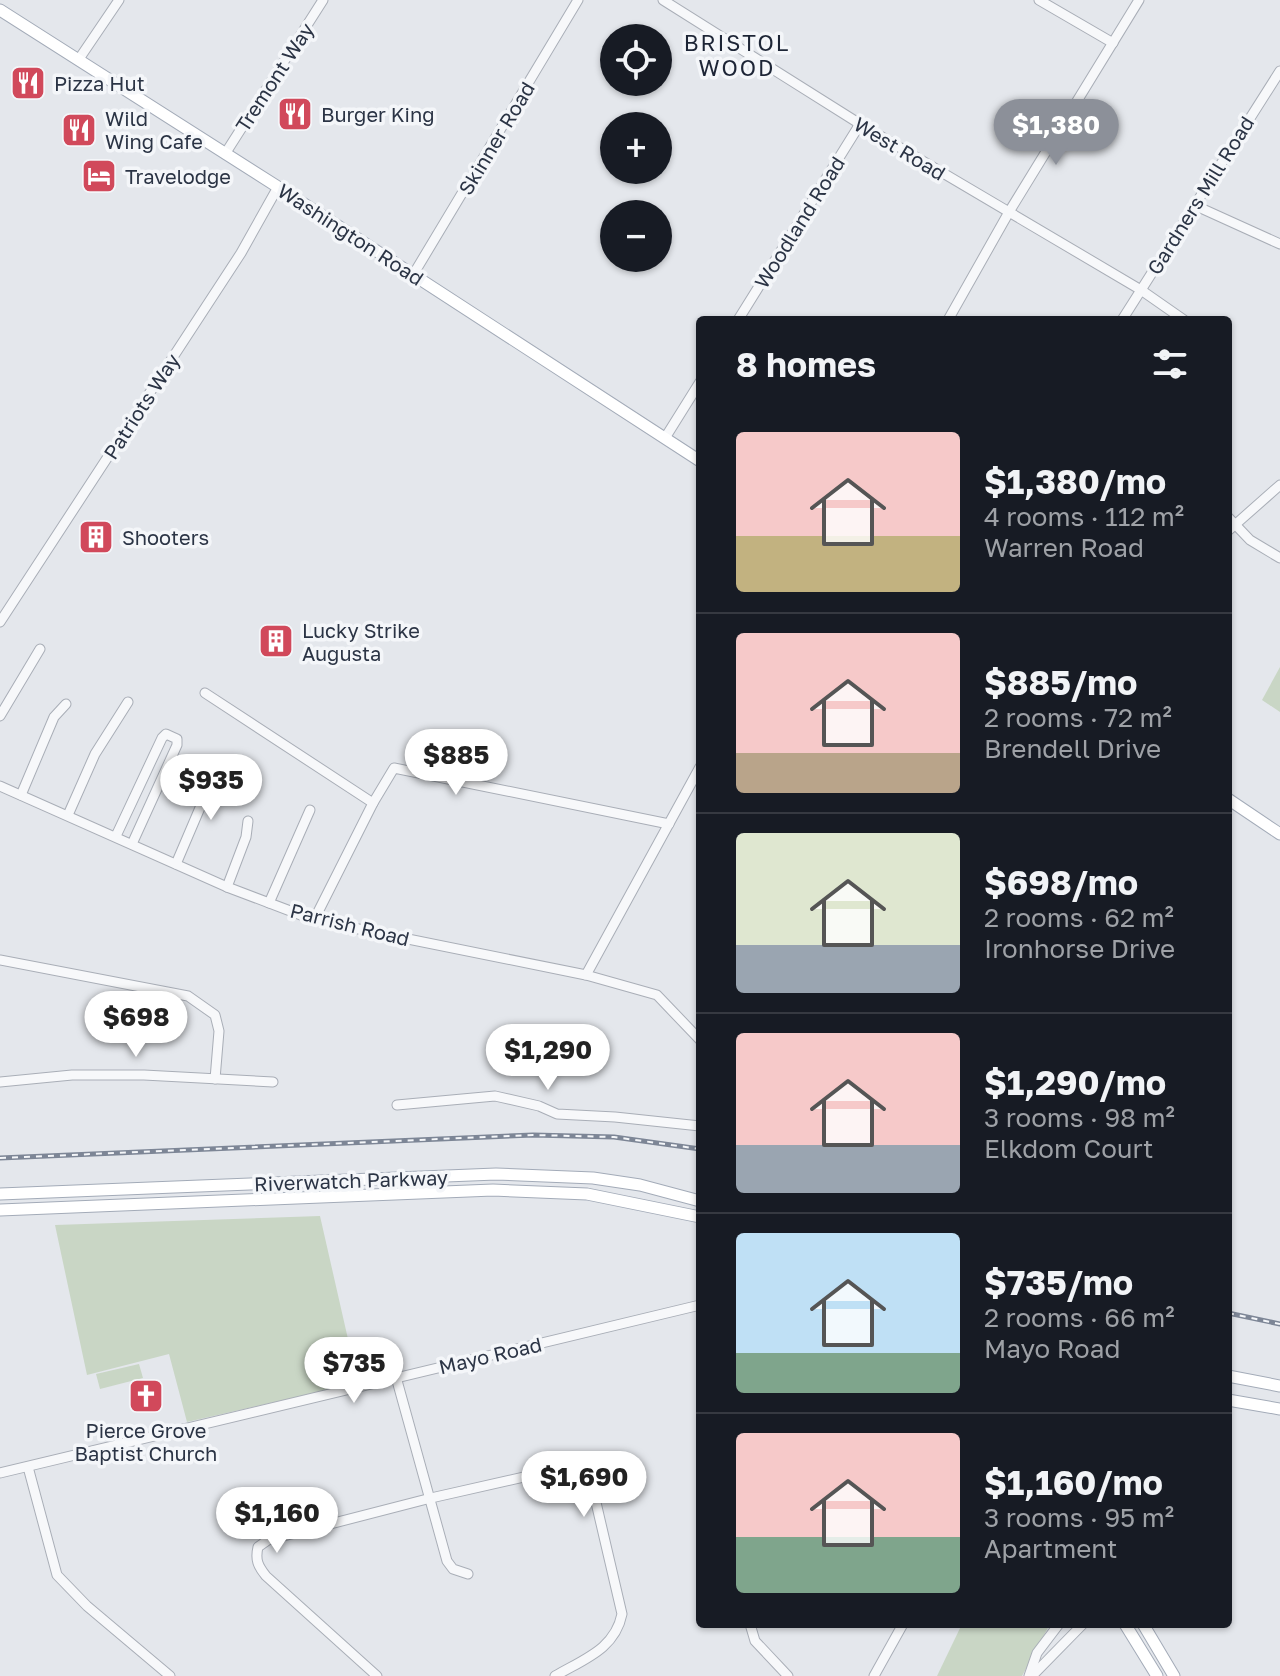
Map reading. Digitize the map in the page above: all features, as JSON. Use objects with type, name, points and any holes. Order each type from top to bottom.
[{"type":"main road","name":"Washington Road","points":[[0,10],[696,458]]},
{"type":"main road","points":[[1232,802],[1280,834]]},
{"type":"main road","name":"Riverwatch Parkway","points":[[0,1194],[496,1174],[593,1178],[640,1185],[696,1200]]},
{"type":"main road","name":"Riverwatch Parkway","points":[[0,1210],[493,1190],[587,1194],[696,1216]]},
{"type":"main road","points":[[1232,1377],[1280,1386]]},
{"type":"main road","points":[[1232,1401],[1280,1409]]},
{"type":"main road","points":[[1127,1628],[1157,1676]]},
{"type":"main road","points":[[1145,1628],[1174,1676]]},
{"type":"street","points":[[79,59],[119,0]]},
{"type":"street","name":"Tremont Way","points":[[225,154],[323,0]]},
{"type":"street","name":"Skinner Road","points":[[413,275],[578,0]]},
{"type":"street","name":"West Road","points":[[663,0],[860,124],[1141,290],[1178,316]]},
{"type":"street","points":[[1039,0],[1113,43]]},
{"type":"street","points":[[950,316],[1009,212],[1139,0]]},
{"type":"street","name":"Gardners Mill Road","points":[[1125,316],[1280,71]]},
{"type":"street","name":"Woodland Road","points":[[740,316],[860,124]]},
{"type":"street","name":"Patriots Way","points":[[0,622],[242,252],[278,187]]},
{"type":"street","points":[[1194,205],[1280,244]]},
{"type":"street","points":[[665,438],[696,388]]},
{"type":"street","points":[[1232,522],[1280,485]]},
{"type":"street","points":[[1232,526],[1280,558]]},
{"type":"street","points":[[0,716],[40,649]]},
{"type":"street","points":[[205,693],[373,803]]},
{"type":"street","points":[[68,815],[95,754],[128,702]]},
{"type":"street","points":[[21,795],[54,717],[66,704]]},
{"type":"street","points":[[116,836],[162,738],[166,734],[173,735],[177,745],[132,844]]},
{"type":"street","points":[[176,864],[208,789],[221,768]]},
{"type":"street","points":[[314,920],[394,768],[669,824]]},
{"type":"street","points":[[586,975],[669,824],[696,783]]},
{"type":"street","name":"Parrish Road","points":[[0,786],[227,887],[314,920],[586,975],[657,995],[696,1036]]},
{"type":"street","points":[[269,903],[310,810]]},
{"type":"street","points":[[227,887],[246,837],[248,821]]},
{"type":"street","points":[[0,960],[188,996],[215,1015],[219,1031],[215,1079]]},
{"type":"street","points":[[0,1082],[72,1075],[273,1082]]},
{"type":"street","points":[[397,1105],[495,1096],[539,1106],[557,1114],[696,1126]]},
{"type":"street","name":"Mayo Road","points":[[0,1473],[696,1306]]},
{"type":"street","points":[[396,1377],[447,1561],[453,1569],[468,1574]]},
{"type":"street","points":[[28,1467],[57,1575],[87,1606],[170,1676]]},
{"type":"street","points":[[377,1676],[266,1576],[256,1558],[258,1547],[268,1540],[559,1469],[577,1472],[591,1481],[622,1614],[619,1629],[611,1642],[555,1676]]},
{"type":"street","points":[[751,1628],[755,1641],[788,1676]]},
{"type":"street","points":[[874,1676],[901,1628]]},
{"type":"street","points":[[1030,1676],[1037,1653],[1056,1628]]},
{"type":"street","points":[[1030,1676],[1079,1628]]},
{"type":"green space","points":[[1280,667],[1280,712],[1262,700]]},
{"type":"green space","points":[[320,1216],[358,1383],[187,1422],[169,1354],[87,1375],[55,1225]]},
{"type":"green space","points":[[139,1364],[143,1378],[100,1389],[96,1374]]},
{"type":"green space","points":[[960,1628],[1048,1628],[1022,1676],[937,1676]]},
{"type":"railway","points":[[0,1158],[533,1135],[614,1137],[696,1148]]},
{"type":"railway","points":[[1232,1314],[1280,1324]]},
{"type":"place","name":"Pizza Hut","points":[[28,83]]},
{"type":"place","name":"Burger King","points":[[295,114]]},
{"type":"place","name":"Wild Wing Cafe","points":[[79,130]]},
{"type":"place","name":"Travelodge","points":[[99,176]]},
{"type":"place","name":"Shooters","points":[[96,537]]},
{"type":"place","name":"Lucky Strike Augusta","points":[[276,641]]},
{"type":"place","name":"Pierce Grove Baptist Church","points":[[146,1396]]},
{"type":"district","name":"BRISTOL WOOD","points":[[737,54]]}]
